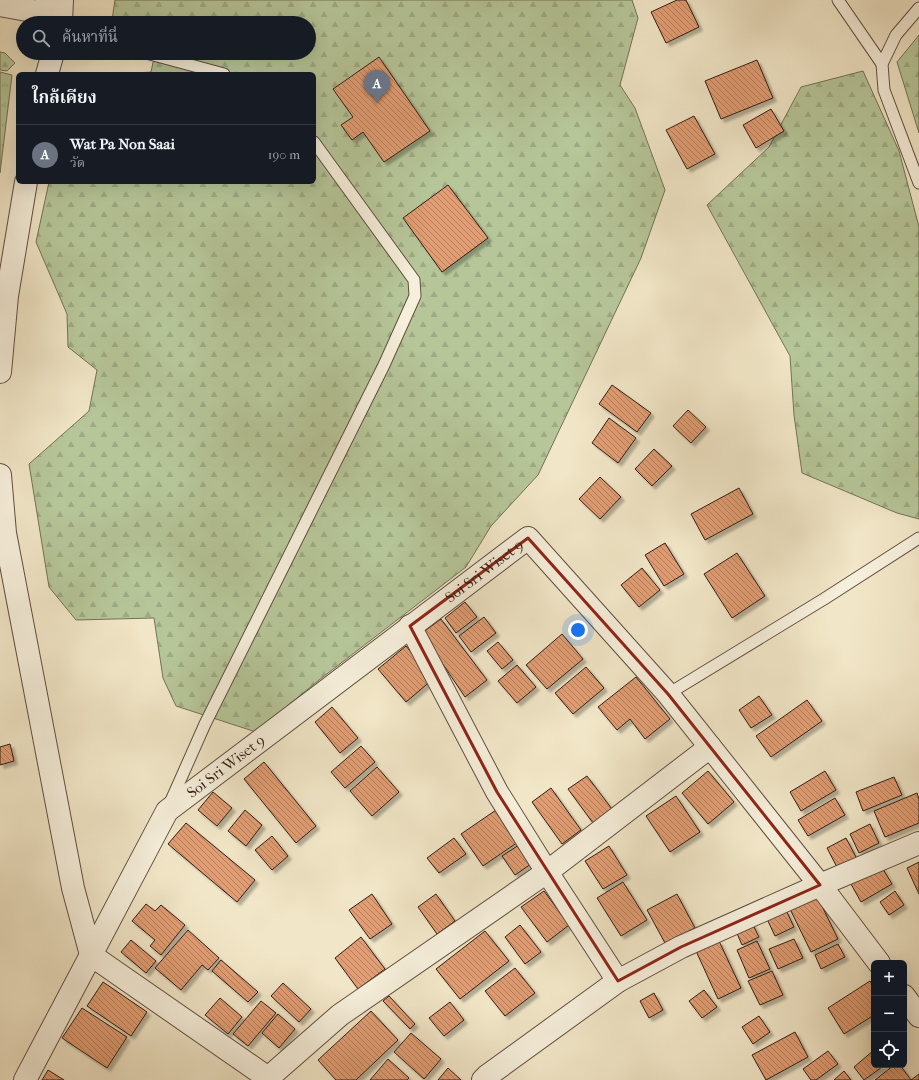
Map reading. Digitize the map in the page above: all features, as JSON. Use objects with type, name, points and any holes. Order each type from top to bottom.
[{"type":"street","points":[[0,5],[38,12],[60,0],[61,16]]},
{"type":"street","points":[[48,72],[52,60]]},
{"type":"street","points":[[0,372],[7,296],[26,184]]},
{"type":"street","points":[[0,475],[5,533],[8,549],[73,888],[91,955],[269,1079],[340,1015],[547,872],[710,747]]},
{"type":"street","name":"Soi Sri Wiset 9","points":[[25,1080],[167,811],[528,538],[668,694]]},
{"type":"street","points":[[410,626],[497,792],[618,981]]},
{"type":"street","points":[[668,694],[820,885],[877,960]]},
{"type":"street","points":[[483,1080],[493,1071],[618,981],[681,947],[919,843]]},
{"type":"street","points":[[907,1000],[919,1016]]},
{"type":"lane","points":[[838,0],[882,64],[884,90],[919,183]]},
{"type":"lane","points":[[882,64],[896,35],[919,8]]},
{"type":"lane","points":[[172,60],[217,72]]},
{"type":"lane","points":[[167,811],[205,724],[384,365],[415,296],[414,280],[316,145]]},
{"type":"lane","points":[[668,694],[824,599],[919,538]]},
{"type":"highlighted area","points":[[528,538],[668,694],[820,885],[681,947],[618,981],[497,792],[410,626]]},
{"type":"green space","points":[[115,0],[632,0],[638,18],[620,85],[635,108],[665,190],[641,258],[538,475],[491,526],[466,567],[319,680],[256,732],[176,706],[163,678],[154,618],[76,620],[49,587],[29,464],[89,411],[97,370],[68,347],[67,314],[36,242],[49,184],[316,184],[316,72],[151,72],[154,60],[316,60],[316,16],[113,16]]},
{"type":"green space","points":[[919,35],[919,133],[897,62]]},
{"type":"green space","points":[[0,52],[5,53],[15,63],[7,71],[0,70]]},
{"type":"green space","points":[[863,71],[899,151],[919,227],[919,519],[897,513],[802,473],[794,415],[790,356],[707,205],[769,147],[801,87]]},
{"type":"green space","points":[[0,72],[12,75],[0,173]]},
{"type":"building","points":[[677,0],[686,0],[699,27],[666,43],[651,12]]},
{"type":"building","points":[[379,57],[430,131],[384,162],[363,132],[352,140],[341,125],[353,117],[333,89]]},
{"type":"building","points":[[757,60],[773,98],[721,119],[705,81]]},
{"type":"building","points":[[771,109],[784,131],[756,148],[743,125]]},
{"type":"building","points":[[694,116],[715,154],[687,169],[666,130]]},
{"type":"building","points":[[448,185],[488,238],[442,272],[403,218]]},
{"type":"building","points":[[612,385],[651,413],[637,432],[599,404]]},
{"type":"building","points":[[688,410],[706,427],[691,443],[673,426]]},
{"type":"building","points":[[609,418],[636,438],[618,463],[592,443]]},
{"type":"building","points":[[654,449],[672,466],[652,486],[635,469]]},
{"type":"building","points":[[600,477],[621,497],[600,519],[579,499]]},
{"type":"building","points":[[739,488],[753,514],[705,540],[691,514]]},
{"type":"building","points":[[665,543],[684,574],[664,586],[645,555]]},
{"type":"building","points":[[737,553],[765,596],[732,618],[704,574]]},
{"type":"building","points":[[642,568],[660,590],[639,607],[621,585]]},
{"type":"building","points":[[465,602],[477,617],[456,633],[445,618]]},
{"type":"building","points":[[484,617],[496,633],[471,652],[459,636]]},
{"type":"building","points":[[441,619],[487,680],[465,697],[422,633]]},
{"type":"building","points":[[562,634],[583,659],[547,689],[526,665]]},
{"type":"building","points":[[498,642],[513,660],[502,669],[487,651]]},
{"type":"building","points":[[406,646],[433,679],[406,702],[378,669]]},
{"type":"building","points":[[517,665],[536,687],[517,703],[498,681]]},
{"type":"building","points":[[586,667],[604,688],[573,714],[555,693]]},
{"type":"building","points":[[636,677],[670,719],[645,739],[630,719],[617,730],[598,707]]},
{"type":"building","points":[[759,696],[772,715],[751,728],[739,710]]},
{"type":"building","points":[[807,700],[822,721],[771,757],[756,736]]},
{"type":"building","points":[[332,707],[358,738],[340,753],[315,722]]},
{"type":"building","points":[[10,744],[14,761],[0,765],[0,747]]},
{"type":"building","points":[[361,746],[375,762],[345,788],[331,772]]},
{"type":"building","points":[[264,762],[316,826],[296,843],[244,779]]},
{"type":"building","points":[[377,767],[399,792],[372,816],[350,791]]},
{"type":"building","points":[[708,771],[734,802],[708,824],[682,793]]},
{"type":"building","points":[[825,771],[836,790],[801,811],[790,792]]},
{"type":"building","points":[[587,776],[612,809],[593,823],[568,789]]},
{"type":"building","points":[[894,777],[902,795],[863,811],[856,792]]},
{"type":"building","points":[[551,788],[581,830],[562,844],[532,802]]},
{"type":"building","points":[[213,792],[232,808],[217,826],[198,810]]},
{"type":"building","points":[[917,793],[919,799],[919,823],[885,837],[874,811]]},
{"type":"building","points":[[676,796],[700,832],[670,852],[646,816]]},
{"type":"building","points":[[835,798],[845,815],[808,836],[798,820]]},
{"type":"building","points":[[245,810],[262,825],[246,846],[228,831]]},
{"type":"building","points":[[496,810],[518,842],[483,866],[461,834]]},
{"type":"building","points":[[186,823],[255,880],[237,902],[168,844]]},
{"type":"building","points":[[870,824],[879,843],[859,853],[850,834]]},
{"type":"building","points":[[272,836],[288,856],[272,870],[255,850]]},
{"type":"building","points":[[454,838],[466,854],[439,873],[427,858]]},
{"type":"building","points":[[846,838],[857,859],[838,869],[827,848]]},
{"type":"building","points":[[519,845],[531,864],[515,875],[502,856]]},
{"type":"building","points":[[609,846],[627,875],[603,889],[585,861]]},
{"type":"building","points":[[919,862],[919,894],[907,868]]},
{"type":"building","points":[[881,866],[892,884],[861,902],[851,884]]},
{"type":"building","points":[[623,882],[647,920],[621,936],[597,898]]},
{"type":"building","points":[[544,891],[569,925],[547,942],[521,907]]},
{"type":"building","points":[[895,891],[904,905],[889,915],[880,902]]},
{"type":"building","points":[[372,894],[392,924],[370,939],[349,910]]},
{"type":"building","points":[[436,894],[455,921],[437,934],[418,907]]},
{"type":"building","points":[[677,894],[695,928],[665,943],[647,910]]},
{"type":"building","points":[[817,896],[838,939],[811,952],[790,909]]},
{"type":"building","points":[[146,904],[155,911],[161,905],[185,925],[161,955],[150,946],[155,940],[132,921]]},
{"type":"building","points":[[786,910],[794,927],[775,936],[767,919]]},
{"type":"building","points":[[752,923],[759,937],[742,945],[736,931]]},
{"type":"building","points":[[520,925],[541,952],[525,964],[505,937]]},
{"type":"building","points":[[188,930],[219,958],[208,970],[202,965],[181,990],[155,968]]},
{"type":"building","points":[[485,931],[509,961],[460,999],[436,969]]},
{"type":"building","points":[[361,937],[385,969],[358,989],[335,958]]},
{"type":"building","points":[[794,939],[803,958],[778,969],[769,949]]},
{"type":"building","points":[[131,940],[156,961],[146,973],[121,952]]},
{"type":"building","points":[[719,941],[741,988],[718,999],[696,951]]},
{"type":"building","points":[[757,941],[770,969],[749,978],[737,950]]},
{"type":"building","points":[[838,944],[845,957],[821,969],[815,955]]},
{"type":"building","points":[[221,960],[258,992],[248,1002],[212,971]]},
{"type":"building","points":[[515,968],[535,993],[505,1016],[485,991]]},
{"type":"building","points":[[772,971],[783,995],[760,1005],[748,981]]},
{"type":"building","points":[[870,981],[871,1017],[844,1034],[828,1008]]},
{"type":"building","points":[[103,982],[147,1012],[131,1036],[87,1006]]},
{"type":"building","points":[[283,983],[311,1009],[299,1022],[271,996]]},
{"type":"building","points":[[704,990],[717,1007],[702,1018],[689,1001]]},
{"type":"building","points":[[654,993],[663,1010],[649,1018],[640,1001]]},
{"type":"building","points":[[389,996],[415,1024],[410,1029],[383,1001]]},
{"type":"building","points":[[220,998],[242,1017],[228,1034],[205,1015]]},
{"type":"building","points":[[261,1001],[276,1013],[248,1046],[233,1034]]},
{"type":"building","points":[[450,1002],[464,1020],[444,1036],[429,1018]]},
{"type":"building","points":[[82,1008],[127,1037],[107,1068],[62,1038]]},
{"type":"building","points":[[371,1011],[398,1040],[356,1080],[336,1080],[318,1060]]},
{"type":"building","points":[[278,1014],[295,1029],[279,1048],[262,1033]]},
{"type":"building","points":[[759,1016],[770,1032],[753,1044],[742,1027]]},
{"type":"building","points":[[795,1032],[808,1057],[766,1080],[752,1055]]},
{"type":"building","points":[[411,1033],[441,1059],[424,1079],[394,1052]]},
{"type":"building","points":[[828,1051],[838,1064],[816,1080],[811,1080],[803,1069]]},
{"type":"building","points":[[871,1053],[871,1068],[881,1068],[864,1080],[854,1067]]},
{"type":"building","points":[[388,1059],[409,1078],[407,1080],[370,1080]]},
{"type":"building","points":[[448,1068],[461,1080],[438,1080]]},
{"type":"building","points":[[890,1068],[902,1068],[911,1080],[875,1080]]},
{"type":"building","points":[[48,1070],[64,1080],[42,1080]]},
{"type":"building","points":[[844,1071],[851,1080],[834,1080]]},
{"type":"building","points":[[919,1074],[919,1080],[911,1080]]},
{"type":"place","name":"Wat Pa Non Saai","points":[[377,103]]}]
